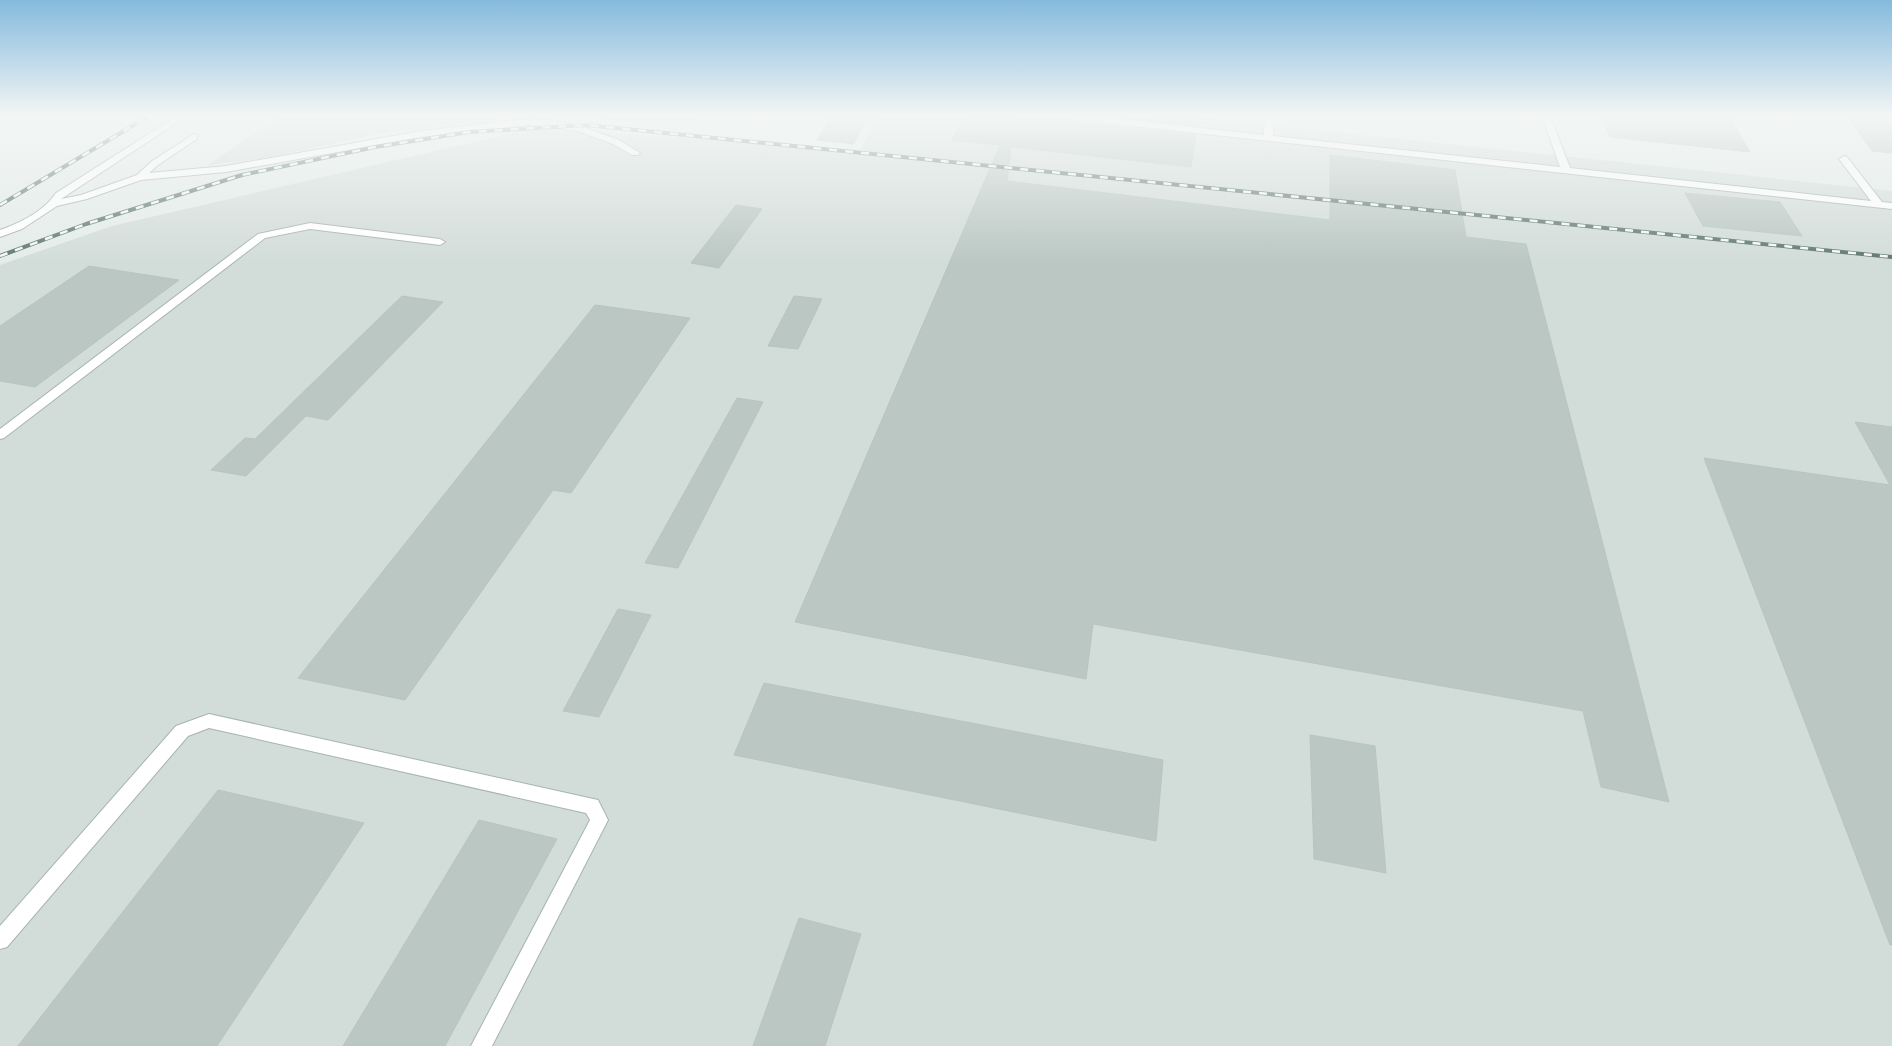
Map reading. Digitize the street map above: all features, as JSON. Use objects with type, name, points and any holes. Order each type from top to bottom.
[{"type":"lane","points":[[54,204],[59,195],[106,165]]},
{"type":"lane","points":[[140,177],[153,165]]},
{"type":"lane","points":[[0,234],[18,227],[54,204],[84,197],[140,177],[226,170],[254,165]]},
{"type":"lane","points":[[1519,165],[1892,206]]},
{"type":"lane","points":[[1564,165],[1566,170]]},
{"type":"lane","points":[[1848,165],[1879,205]]},
{"type":"lane","points":[[0,435],[262,236],[310,226],[440,242]]},
{"type":"lane","points":[[0,940],[182,730],[210,721],[592,806],[599,820],[481,1046]]},
{"type":"shaded area","points":[[376,165],[1645,165],[1892,191],[1892,1046],[0,1046],[0,265],[112,226]]},
{"type":"building","points":[[991,165],[1009,165],[1007,181],[1330,220],[1330,165],[1412,165],[1455,170],[1466,237],[1526,244],[1669,802],[1601,787],[1583,711],[1093,624],[1086,679],[795,622]]},
{"type":"building","points":[[1171,165],[1191,165],[1191,167]]},
{"type":"building","points":[[1685,193],[1780,202],[1802,236],[1703,226]]},
{"type":"building","points":[[736,205],[762,209],[719,268],[691,263]]},
{"type":"building","points":[[89,266],[179,280],[35,387],[0,381],[0,326]]},
{"type":"building","points":[[402,296],[443,302],[328,420],[306,416],[246,476],[211,470],[245,438],[255,439]]},
{"type":"building","points":[[794,296],[822,299],[798,349],[768,346]]},
{"type":"building","points":[[595,305],[690,318],[571,493],[553,490],[405,700],[298,678]]},
{"type":"building","points":[[737,398],[763,402],[678,568],[645,563]]},
{"type":"building","points":[[1855,422],[1892,427],[1892,945],[1890,945],[1704,458],[1890,485]]},
{"type":"building","points":[[618,609],[651,615],[599,717],[563,711]]},
{"type":"building","points":[[764,683],[1163,760],[1156,841],[734,755]]},
{"type":"building","points":[[1310,735],[1375,746],[1386,873],[1314,859]]},
{"type":"building","points":[[218,790],[364,823],[217,1046],[18,1046]]},
{"type":"building","points":[[479,820],[557,839],[445,1046],[343,1046]]},
{"type":"building","points":[[799,918],[861,934],[825,1046],[753,1046]]},
{"type":"railway","points":[[0,205],[67,165]]},
{"type":"railway","points":[[0,256],[86,224],[242,175],[290,165]]},
{"type":"railway","points":[[980,165],[1892,257]]}]
